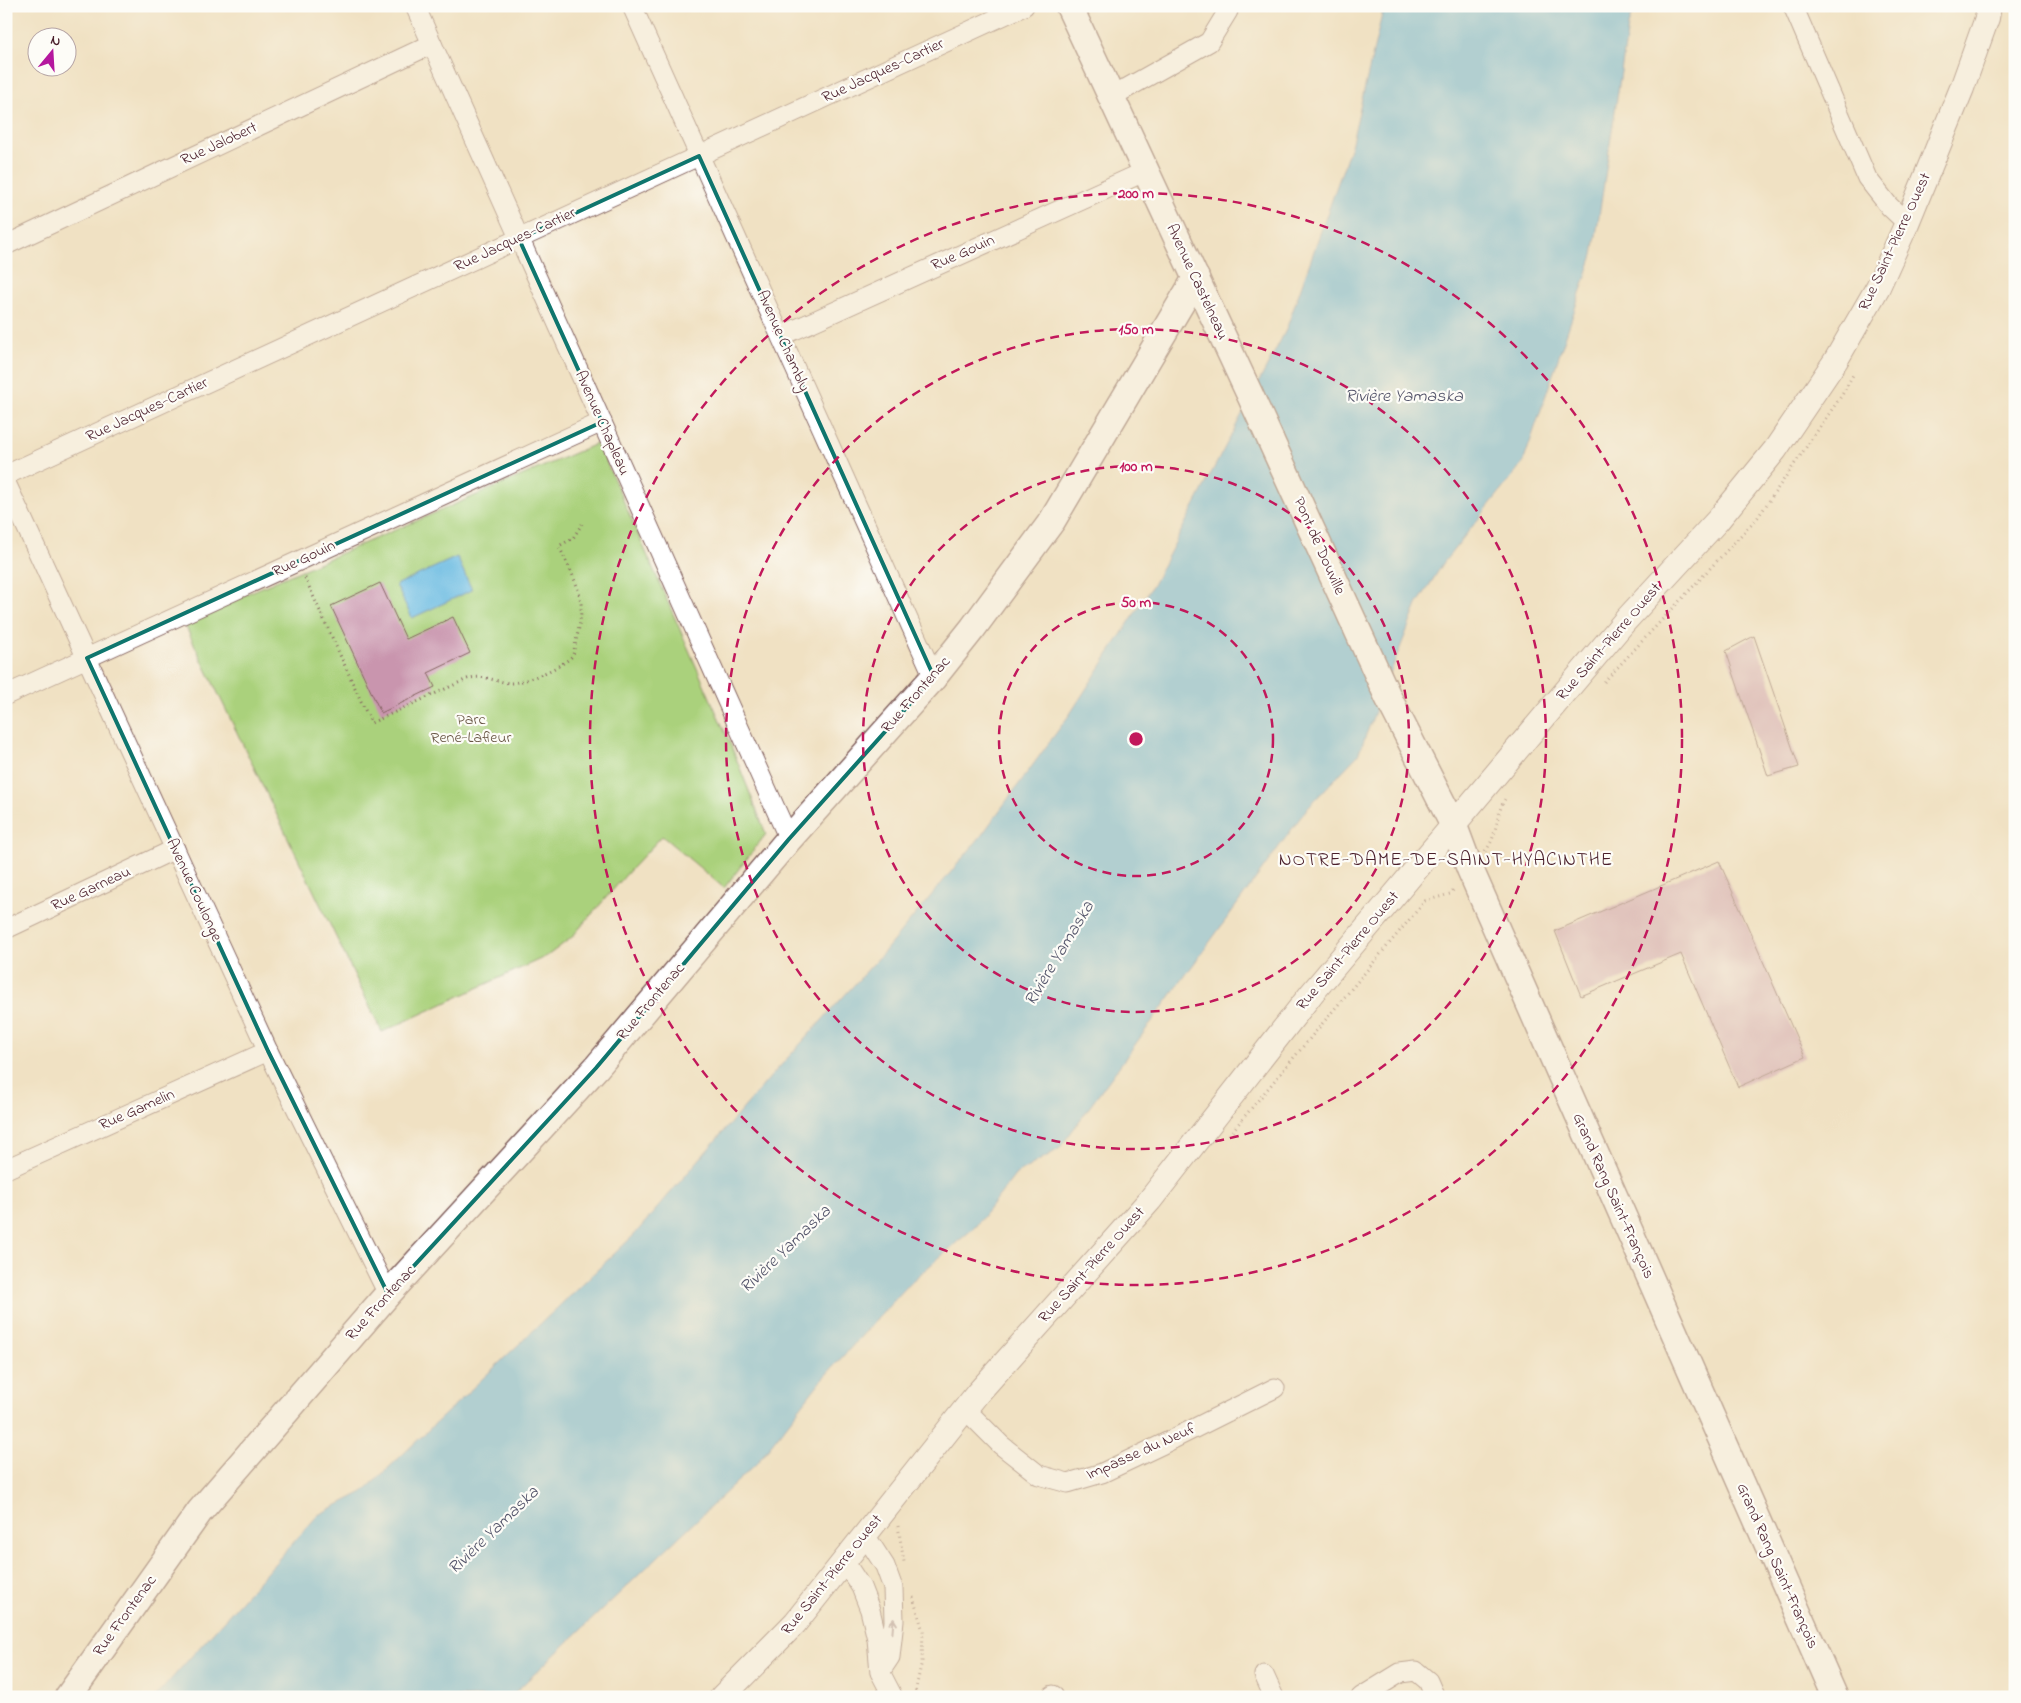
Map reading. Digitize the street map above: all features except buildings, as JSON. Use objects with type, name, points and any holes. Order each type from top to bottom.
[{"type":"main road","name":"Avenue Castelneau","points":[[1069,6],[1250,395]]},
{"type":"main road","name":"Rue Frontenac","points":[[68,1697],[200,1511],[388,1294],[596,1068],[789,839],[934,676],[973,628],[1052,521],[1196,278]]},
{"type":"main road","name":"Pont de Douville","points":[[1250,395],[1388,697]]},
{"type":"main road","name":"Grand Rang Saint-François","points":[[1388,697],[1454,826],[1470,868],[1588,1140],[1835,1697]]},
{"type":"street","name":"Avenue Chapleau","points":[[415,6],[789,839]]},
{"type":"street","name":"Avenue Chambly","points":[[632,6],[934,676]]},
{"type":"street","name":"Rue Jacques-Cartier","points":[[6,475],[1024,6]]},
{"type":"street","points":[[1112,97],[1209,42],[1228,11],[1229,6]]},
{"type":"street","points":[[1793,6],[1867,178],[1889,206],[1907,223]]},
{"type":"street","name":"Rue Saint-Pierre Ouest","points":[[722,1697],[795,1623],[965,1409],[1150,1200],[1312,993],[1625,621],[1718,520],[1775,450],[1836,360],[1873,295],[1907,223],[1962,88],[1987,18],[1989,6]]},
{"type":"street","name":"Rue Jalobert","points":[[6,245],[432,44]]},
{"type":"street","name":"Rue Gouin","points":[[780,336],[1146,171]]},
{"type":"street","name":"Rue Gouin","points":[[6,695],[602,422]]},
{"type":"street","name":"Avenue Coulonge","points":[[6,483],[268,1051],[388,1294]]},
{"type":"street","name":"Rue Garneau","points":[[6,929],[175,849]]},
{"type":"street","name":"Rue Gamelin","points":[[6,1168],[268,1051]]},
{"type":"street","name":"Impasse du Neuf","points":[[965,1409],[1001,1445],[1039,1475],[1068,1483],[1110,1469],[1275,1388]]},
{"type":"street","points":[[866,1535],[884,1566],[893,1588],[894,1621],[890,1656],[880,1672]]},
{"type":"street","points":[[844,1561],[861,1587],[870,1610],[877,1639],[880,1672],[892,1697]]},
{"type":"street","points":[[1361,1697],[1400,1673],[1416,1671],[1428,1681],[1435,1697]]},
{"type":"street","points":[[1264,1675],[1274,1697]]},
{"type":"path","points":[[298,562],[371,723],[466,678],[474,676],[487,677],[509,683],[518,683],[562,665],[570,659],[573,655],[581,604],[576,586],[559,546],[573,538],[582,524]]},
{"type":"highlighted area","points":[[699,156],[934,677],[789,839],[596,1068],[388,1294],[268,1051],[87,658],[602,422],[519,239]]},
{"type":"green space","name":"Parc René-Lafleur","points":[[598,443],[732,748],[766,834],[724,888],[662,836],[571,938],[547,956],[382,1032],[183,621]]},
{"type":"water","name":"Rivière Yamaska","points":[[1384,6],[1634,6],[1628,26],[1593,255],[1523,463],[1444,562],[1417,605],[1358,755],[1308,807],[1059,1149],[1016,1174],[975,1227],[912,1281],[823,1378],[757,1463],[510,1697],[155,1697],[318,1515],[363,1492],[634,1235],[773,1074],[884,952],[981,836],[1070,714],[1153,585],[1286,330],[1351,146]]},
{"type":"water","points":[[457,557],[472,590],[412,618],[396,585]]},
{"type":"district","name":"NOTRE-DAME-DE-SAINT-HYACINTHE","points":[[1446,860]]}]
